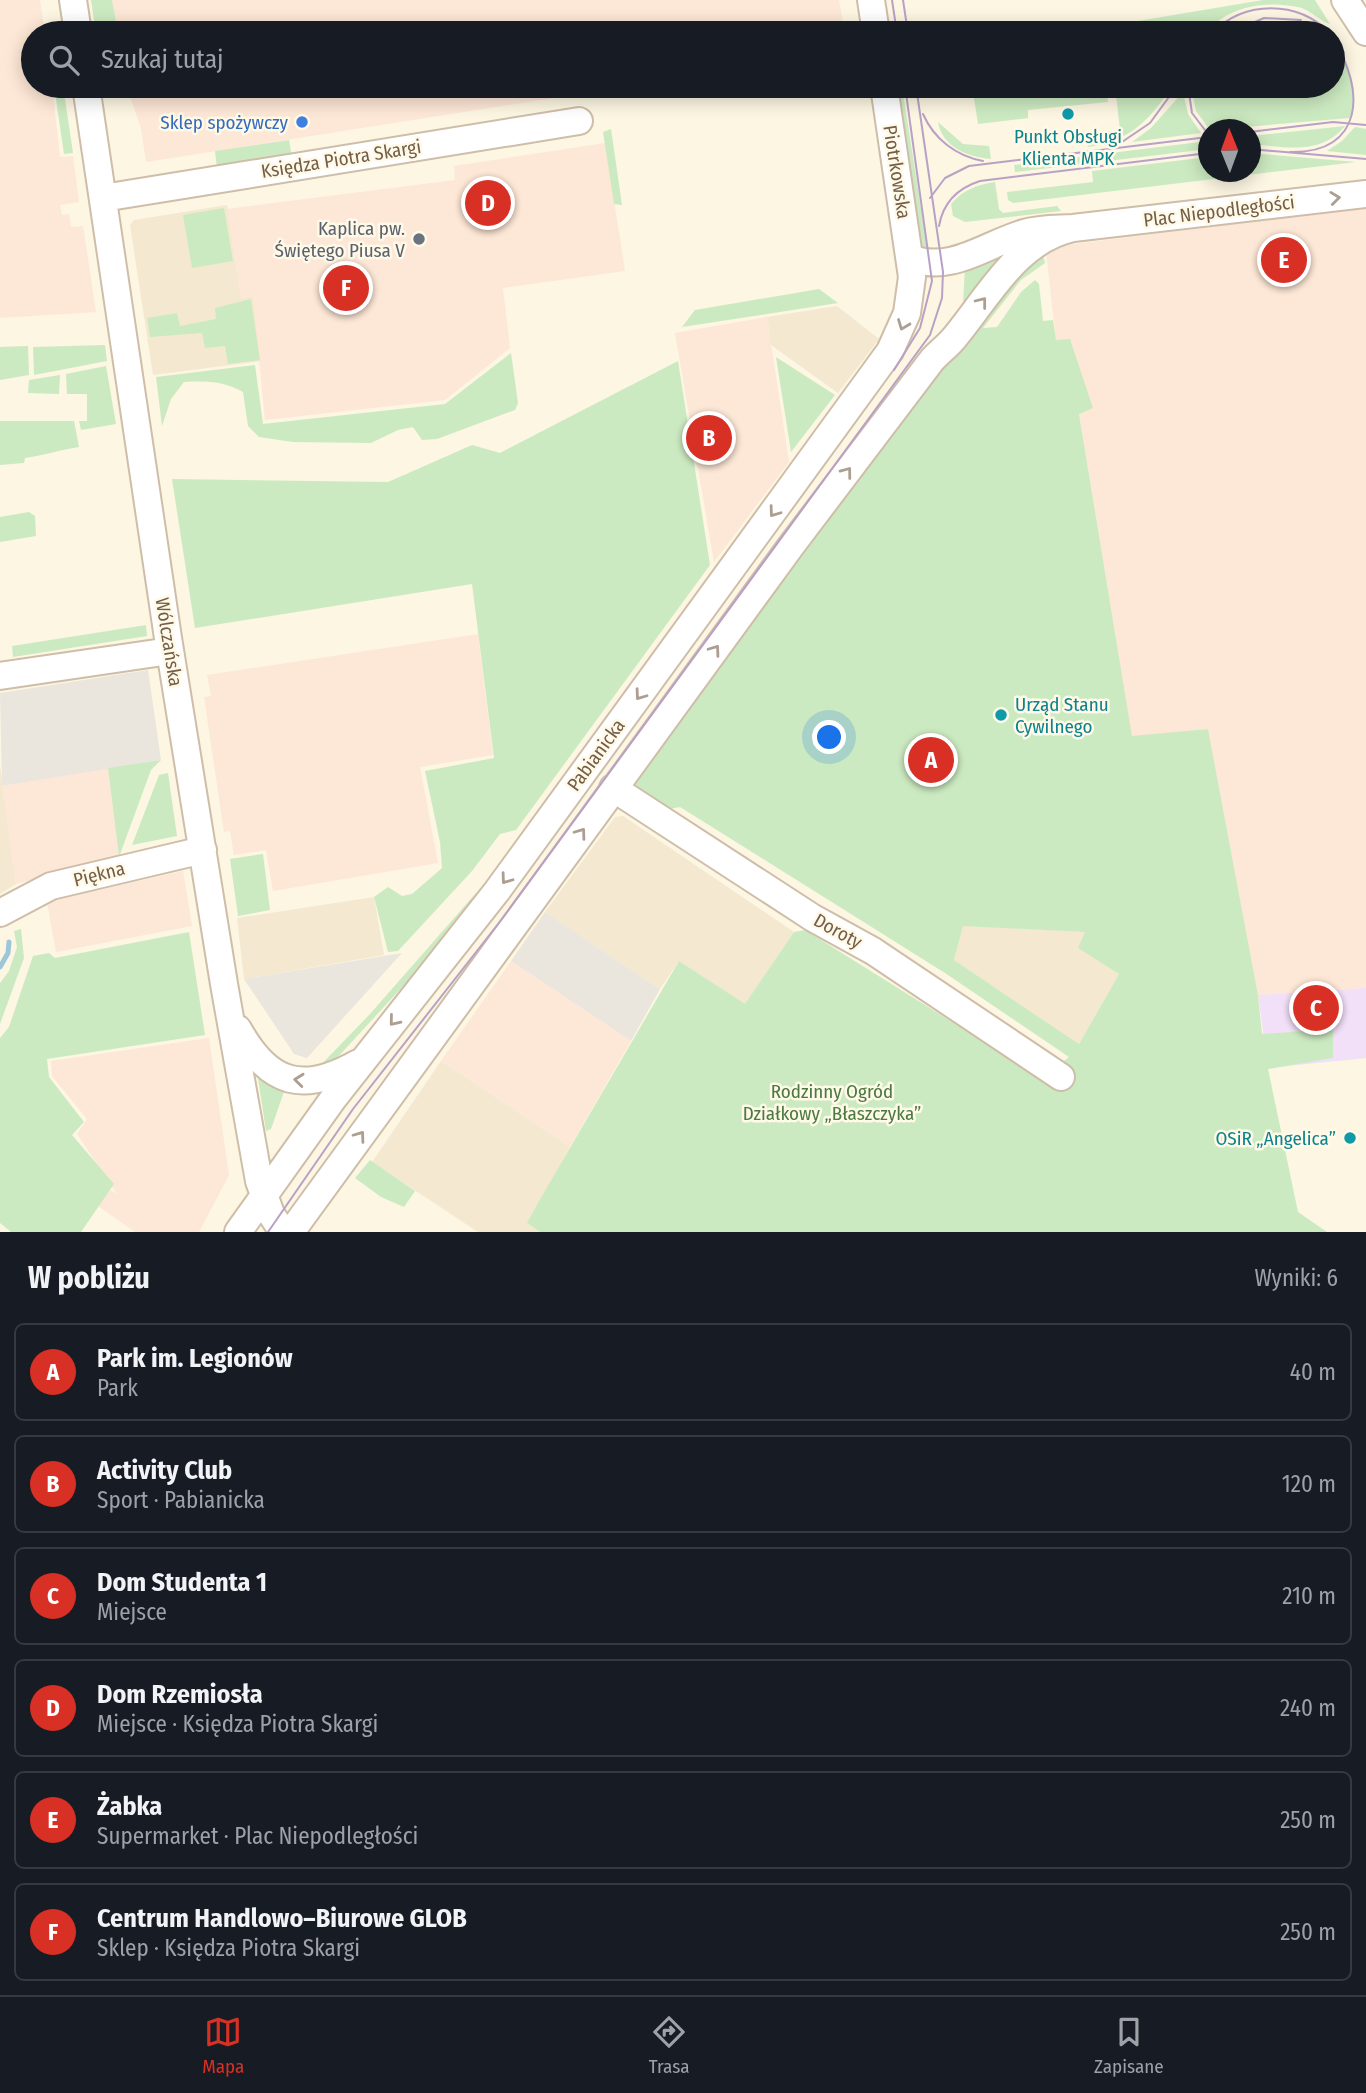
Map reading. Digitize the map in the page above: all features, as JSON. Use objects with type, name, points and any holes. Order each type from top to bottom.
[{"type":"street","points":[[73,0],[76,21]]},
{"type":"street","points":[[871,0],[874,21]]},
{"type":"street","points":[[1345,0],[1366,32]]},
{"type":"street","name":"Wólczańska","points":[[88,98],[170,651],[224,985],[263,1196]]},
{"type":"street","name":"Piotrkowska","points":[[886,98],[910,258]]},
{"type":"street","name":"Księdza Piotra Skargi","points":[[103,198],[579,121]]},
{"type":"street","name":"Plac Niepodległości","points":[[910,258],[924,263],[942,264],[1021,233],[1051,227],[1073,228],[1366,194]]},
{"type":"street","name":"Plac Niepodległości","points":[[937,354],[953,340],[1003,275],[1027,249],[1052,234],[1073,228]]},
{"type":"street","name":"Pabianicka","points":[[238,1232],[362,1060],[497,891],[877,370],[898,337],[907,313],[912,288],[910,258]]},
{"type":"street","name":"Pabianicka","points":[[291,1232],[791,546],[937,354]]},
{"type":"street","points":[[0,676],[170,651]]},
{"type":"street","name":"Doroty","points":[[614,788],[813,918],[936,991],[1061,1077]]},
{"type":"street","name":"Piękna","points":[[0,913],[51,887],[203,849]]},
{"type":"street","points":[[232,1018],[255,1055],[268,1069],[288,1080],[319,1081],[362,1060]]},
{"type":"street","points":[[263,1196],[284,1232]]},
{"type":"shaded area","points":[[0,0],[40,0],[43,21],[21,21],[21,98],[53,98],[60,157],[73,156],[79,202],[60,205],[62,215],[69,214],[71,227],[83,226],[96,312],[0,318]]},
{"type":"shaded area","points":[[112,0],[839,0],[843,21],[115,21]]},
{"type":"shaded area","points":[[130,98],[554,98],[146,162],[141,128]]},
{"type":"shaded area","points":[[605,143],[625,271],[503,288],[510,348],[445,400],[265,420],[253,296],[241,298],[227,209],[455,180],[454,166]]},
{"type":"shaded area","points":[[227,205],[241,298],[253,296],[261,361],[153,375],[130,225],[134,220]]},
{"type":"shaded area","points":[[1366,207],[1366,988],[1258,995],[1208,729],[1132,737],[1079,413],[1092,408],[1056,341],[1046,251],[1067,245]]},
{"type":"shaded area","points":[[837,306],[879,339],[838,393],[771,345],[767,317]]},
{"type":"shaded area","points":[[767,317],[789,462],[714,562],[675,333]]},
{"type":"shaded area","points":[[478,634],[493,755],[420,767],[438,863],[273,891],[266,850],[234,855],[230,831],[224,832],[204,697],[211,696],[207,675]]},
{"type":"shaded area","points":[[148,670],[161,760],[2,786],[0,693]]},
{"type":"shaded area","points":[[0,766],[16,884],[0,894]]},
{"type":"shaded area","points":[[108,768],[119,857],[16,884],[2,786]]},
{"type":"shaded area","points":[[623,816],[794,932],[745,1005],[679,961],[660,989],[545,912],[615,817]]},
{"type":"shaded area","points":[[183,871],[192,926],[56,952],[47,902]]},
{"type":"shaded area","points":[[374,897],[384,955],[244,979],[237,918]]},
{"type":"shaded area","points":[[545,912],[660,989],[631,1041],[511,961]]},
{"type":"shaded area","points":[[963,925],[1086,932],[1119,974],[1079,1044],[954,960]]},
{"type":"shaded area","points":[[402,953],[307,1058],[294,1054],[244,979]]},
{"type":"shaded area","points":[[511,961],[631,1041],[570,1147],[441,1061]]},
{"type":"shaded area","points":[[1366,988],[1366,1058],[1268,1068],[1258,995]]},
{"type":"shaded area","points":[[209,1038],[229,1175],[199,1232],[135,1232],[98,1206],[110,1190],[117,1194],[77,1134],[87,1119],[52,1076],[51,1061]]},
{"type":"shaded area","points":[[441,1061],[570,1147],[528,1224],[540,1232],[478,1232],[372,1162]]},
{"type":"green space","points":[[91,0],[112,0],[116,21],[94,21]]},
{"type":"green space","points":[[1263,0],[1315,0],[1328,21],[1302,8],[1263,5],[1238,11],[1219,21],[1138,21]]},
{"type":"green space","points":[[1345,65],[1352,80],[1354,98],[1350,118],[1261,126],[1261,119],[1202,119],[1196,111],[1193,98],[1345,98]]},
{"type":"green space","points":[[56,98],[65,98],[73,153],[64,154]]},
{"type":"green space","points":[[895,98],[904,98],[928,254],[921,250]]},
{"type":"green space","points":[[974,98],[1108,98],[1108,102],[1028,110],[1028,118],[978,124]]},
{"type":"green space","points":[[1116,98],[1164,98],[1147,119],[1116,140],[1088,147],[1087,138],[1070,139],[1070,136],[1120,130]]},
{"type":"green space","points":[[1178,98],[1184,98],[1188,114],[1198,129],[1198,133],[1132,142],[1151,128]]},
{"type":"green space","points":[[938,122],[963,144],[989,146],[991,159],[957,149],[940,131]]},
{"type":"green space","points":[[1345,126],[1335,136],[1313,146],[1289,148],[1261,145],[1261,135]]},
{"type":"green space","points":[[1355,127],[1366,129],[1366,155],[1327,151],[1342,141]]},
{"type":"green space","points":[[611,129],[622,205],[614,204],[603,132]]},
{"type":"green space","points":[[289,140],[292,157],[217,169],[215,151]]},
{"type":"green space","points":[[1198,142],[1198,150],[1015,172],[1014,165]]},
{"type":"green space","points":[[1261,154],[1356,162],[1261,173]]},
{"type":"green space","points":[[1198,158],[1198,181],[1013,203],[1008,200],[1007,192],[1093,182],[1092,171]]},
{"type":"green space","points":[[995,182],[999,209],[1003,213],[1057,206],[1061,211],[965,222],[953,216],[951,204],[960,195]]},
{"type":"green space","points":[[224,208],[233,261],[192,268],[183,215]]},
{"type":"green space","points":[[1009,249],[963,305],[965,266]]},
{"type":"green space","name":"Rodzinny Ogród Działkowy „Błaszczyka”","points":[[1042,251],[1045,263],[1021,280],[983,328],[997,327],[1021,292],[1035,280],[1039,284],[1043,321],[1053,320],[1056,340],[1070,339],[1093,408],[1079,414],[1132,736],[1208,729],[1258,995],[1262,1034],[1333,1029],[1333,1058],[1268,1069],[1298,1212],[1327,1232],[540,1232],[527,1223],[679,961],[745,1004],[794,932],[805,930],[1042,1078],[1069,1057],[945,973],[680,807],[669,809],[631,783],[858,476],[957,352],[951,352]],"holes":[[[963,926],[1085,932],[1078,948],[1119,974],[1079,1044],[954,960]]]},
{"type":"green space","points":[[819,289],[838,303],[682,327],[695,310]]},
{"type":"green space","points":[[251,299],[260,360],[228,364],[225,346],[205,348],[202,333],[150,337],[147,318],[177,313],[180,326],[216,319],[215,308]]},
{"type":"green space","points":[[105,345],[107,361],[34,375],[33,347]]},
{"type":"green space","points":[[28,346],[29,375],[0,380],[0,347]]},
{"type":"green space","points":[[511,353],[518,403],[515,410],[437,439],[422,440],[413,427],[398,430],[371,443],[293,442],[259,437],[248,426],[243,392],[208,382],[184,382],[171,399],[162,426],[156,377],[255,365],[263,424],[445,404]]},
{"type":"green space","points":[[776,357],[835,395],[791,452]]},
{"type":"green space","points":[[678,361],[710,565],[516,830],[500,834],[472,871],[398,951],[388,952],[374,897],[388,887],[402,896],[412,894],[442,868],[440,842],[425,771],[494,758],[472,584],[195,628],[172,479],[388,482],[472,445],[500,453]]},
{"type":"green space","points":[[106,366],[116,424],[81,430],[79,421],[87,421],[87,394],[67,394],[66,374]]},
{"type":"green space","points":[[60,375],[59,394],[28,393],[29,380]]},
{"type":"green space","points":[[0,421],[74,421],[79,447],[25,458],[24,463],[0,465]]},
{"type":"green space","points":[[29,512],[35,516],[36,536],[0,542],[0,517]]},
{"type":"green space","points":[[146,625],[147,636],[13,657],[12,646]]},
{"type":"green space","points":[[161,760],[151,770],[119,857],[108,768]]},
{"type":"green space","points":[[168,773],[177,836],[132,845],[159,775]]},
{"type":"green space","points":[[263,854],[270,910],[238,916],[230,859]]},
{"type":"green space","points":[[476,893],[480,896],[417,971],[336,1059],[313,1073],[370,1014]]},
{"type":"green space","points":[[21,929],[24,958],[0,1024],[0,983],[9,971],[17,947],[14,931]]},
{"type":"green space","points":[[189,932],[205,1035],[47,1059],[49,1077],[84,1122],[72,1135],[114,1184],[81,1232],[11,1232],[0,1223],[0,1038],[9,1027],[33,956],[49,953],[55,958]]},
{"type":"green space","points":[[256,1065],[286,1086],[271,1129],[266,1131]]},
{"type":"green space","points":[[370,1160],[415,1191],[404,1207],[381,1197],[355,1178]]},
{"type":"waterway","points":[[0,967],[8,953],[9,942]]},
{"type":"tram line","points":[[892,0],[895,21]]},
{"type":"tram line","points":[[903,0],[906,21]]},
{"type":"tram line","points":[[1227,21],[1240,14],[1271,8],[1302,14],[1315,21]]},
{"type":"tram line","points":[[1257,21],[1264,18],[1301,20]]},
{"type":"tram line","points":[[1290,152],[1314,150],[1333,142],[1345,130],[1352,115],[1353,97],[1351,78],[1345,62]]},
{"type":"tram line","points":[[894,370],[920,328],[932,281],[907,98]]},
{"type":"tram line","points":[[268,1232],[353,1109],[502,919],[930,335],[942,298],[943,272],[918,98]]},
{"type":"tram line","points":[[1119,144],[1150,123],[1168,98]]},
{"type":"tram line","points":[[1190,98],[1192,113],[1198,121]]},
{"type":"tram line","points":[[923,114],[933,131],[947,145],[955,151],[983,161]]},
{"type":"tram line","points":[[1261,131],[1333,122],[1366,125]]},
{"type":"tram line","points":[[930,198],[945,178],[969,166],[1198,138]]},
{"type":"tram line","points":[[1261,150],[1366,159]]},
{"type":"tram line","points":[[939,226],[944,210],[953,197],[980,181],[1198,154]]},
{"type":"place","name":"Punkt Obsługi Klienta MPK","points":[[1068,114]]},
{"type":"place","name":"Sklep spożywczy","points":[[302,122]]},
{"type":"place","name":"Dom Rzemiosła","points":[[488,203]]},
{"type":"place","name":"Kaplica pw. Świętego Piusa V","points":[[419,239]]},
{"type":"place","name":"Żabka","points":[[1284,260]]},
{"type":"place","name":"Centrum Handlowo–Biurowe GLOB","points":[[346,288]]},
{"type":"place","name":"Activity Club","points":[[709,438]]},
{"type":"place","name":"Urząd Stanu Cywilnego","points":[[1001,715]]},
{"type":"place","name":"Park im. Legionów","points":[[931,760]]},
{"type":"place","name":"Dom Studenta 1","points":[[1316,1008]]},
{"type":"place","name":"OSiR „Angelica”","points":[[1350,1138]]}]
